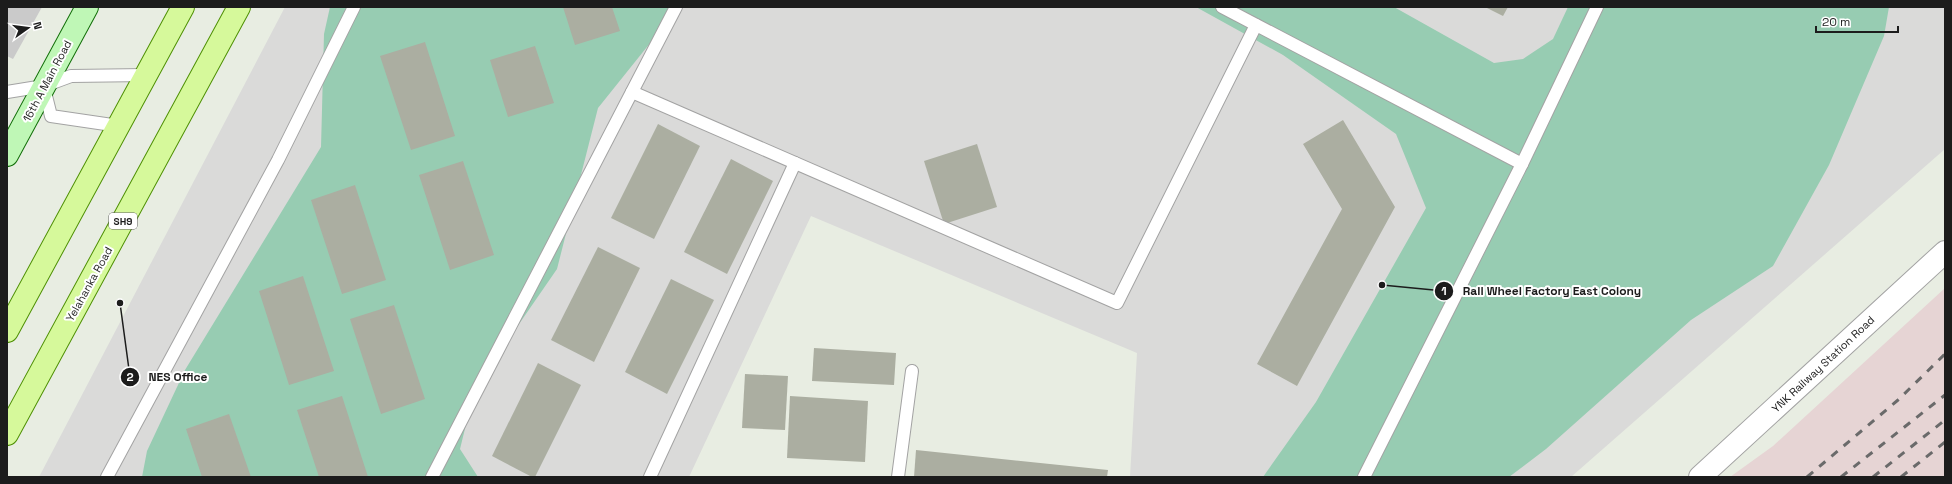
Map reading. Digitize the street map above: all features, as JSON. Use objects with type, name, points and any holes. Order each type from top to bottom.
[{"type":"main road","points":[[7,331],[183,7]]},
{"type":"main road","name":"Yelahanka Road","points":[[7,434],[239,7]]},
{"type":"street","name":"16th A Main Road","points":[[7,155],[87,7]]},
{"type":"street","name":"YNK Railway Station Road","points":[[1700,477],[1945,252]]},
{"type":"lane","points":[[107,477],[278,160],[354,7]]},
{"type":"lane","points":[[432,477],[676,7]]},
{"type":"lane","points":[[1222,7],[1522,164]]},
{"type":"lane","points":[[1364,477],[1522,164],[1597,7]]},
{"type":"lane","points":[[632,92],[1117,303],[1256,25]]},
{"type":"lane","points":[[7,92],[44,86],[71,76],[146,75]]},
{"type":"lane","points":[[44,86],[51,116],[119,126]]},
{"type":"lane","points":[[650,477],[795,162]]},
{"type":"lane","points":[[898,477],[912,371]]},
{"type":"shaded area","points":[[7,7],[42,7],[13,59],[7,56]]},
{"type":"shaded area","points":[[285,7],[1945,7],[1945,149],[1571,477],[1130,477],[1137,353],[811,216],[689,477],[39,477]]},
{"type":"shaded area","points":[[1945,288],[1945,477],[1730,477],[1773,446]]},
{"type":"green space","points":[[330,7],[679,7],[598,108],[557,269],[475,388],[460,449],[478,477],[142,477],[147,451],[185,370],[321,147],[324,34]]},
{"type":"green space","points":[[1196,7],[1394,7],[1494,63],[1523,59],[1553,39],[1568,7],[1889,7],[1884,36],[1829,165],[1773,266],[1691,320],[1546,449],[1509,477],[1263,477],[1316,402],[1426,208],[1396,134],[1283,55]]},
{"type":"building","points":[[563,7],[612,7],[620,31],[575,45]]},
{"type":"building","points":[[1485,7],[1508,7],[1503,16]]},
{"type":"building","points":[[425,42],[455,136],[411,150],[380,56]]},
{"type":"building","points":[[535,46],[554,103],[508,117],[490,60]]},
{"type":"building","points":[[1343,120],[1395,207],[1297,386],[1257,364],[1342,209],[1303,144]]},
{"type":"building","points":[[658,124],[700,146],[654,239],[611,218]]},
{"type":"building","points":[[977,144],[997,207],[944,224],[924,161]]},
{"type":"building","points":[[731,159],[773,181],[727,274],[684,252]]},
{"type":"building","points":[[463,161],[494,255],[450,270],[419,175]]},
{"type":"building","points":[[355,185],[386,280],[342,294],[311,200]]},
{"type":"building","points":[[598,247],[640,268],[594,362],[551,340]]},
{"type":"building","points":[[303,276],[334,371],[289,385],[259,291]]},
{"type":"building","points":[[671,279],[714,300],[667,394],[625,372]]},
{"type":"building","points":[[394,305],[425,399],[381,414],[350,319]]},
{"type":"building","points":[[814,348],[896,353],[894,385],[812,381]]},
{"type":"building","points":[[538,363],[581,385],[535,477],[532,477],[492,456]]},
{"type":"building","points":[[745,374],[788,376],[785,430],[742,428]]},
{"type":"building","points":[[342,396],[368,477],[319,477],[297,410]]},
{"type":"building","points":[[790,396],[868,401],[865,462],[787,458]]},
{"type":"building","points":[[229,414],[251,477],[202,477],[186,429]]},
{"type":"building","points":[[916,450],[1108,470],[1107,477],[914,477]]},
{"type":"railway","points":[[1807,477],[1898,400],[1945,354]]},
{"type":"railway","points":[[1841,477],[1945,395]]},
{"type":"railway","points":[[1873,477],[1945,420]]},
{"type":"railway","points":[[1901,477],[1945,442]]},
{"type":"place","name":"Rail Wheel Factory East Colony","points":[[1382,285]]},
{"type":"place","name":"NES Office","points":[[120,303]]}]
